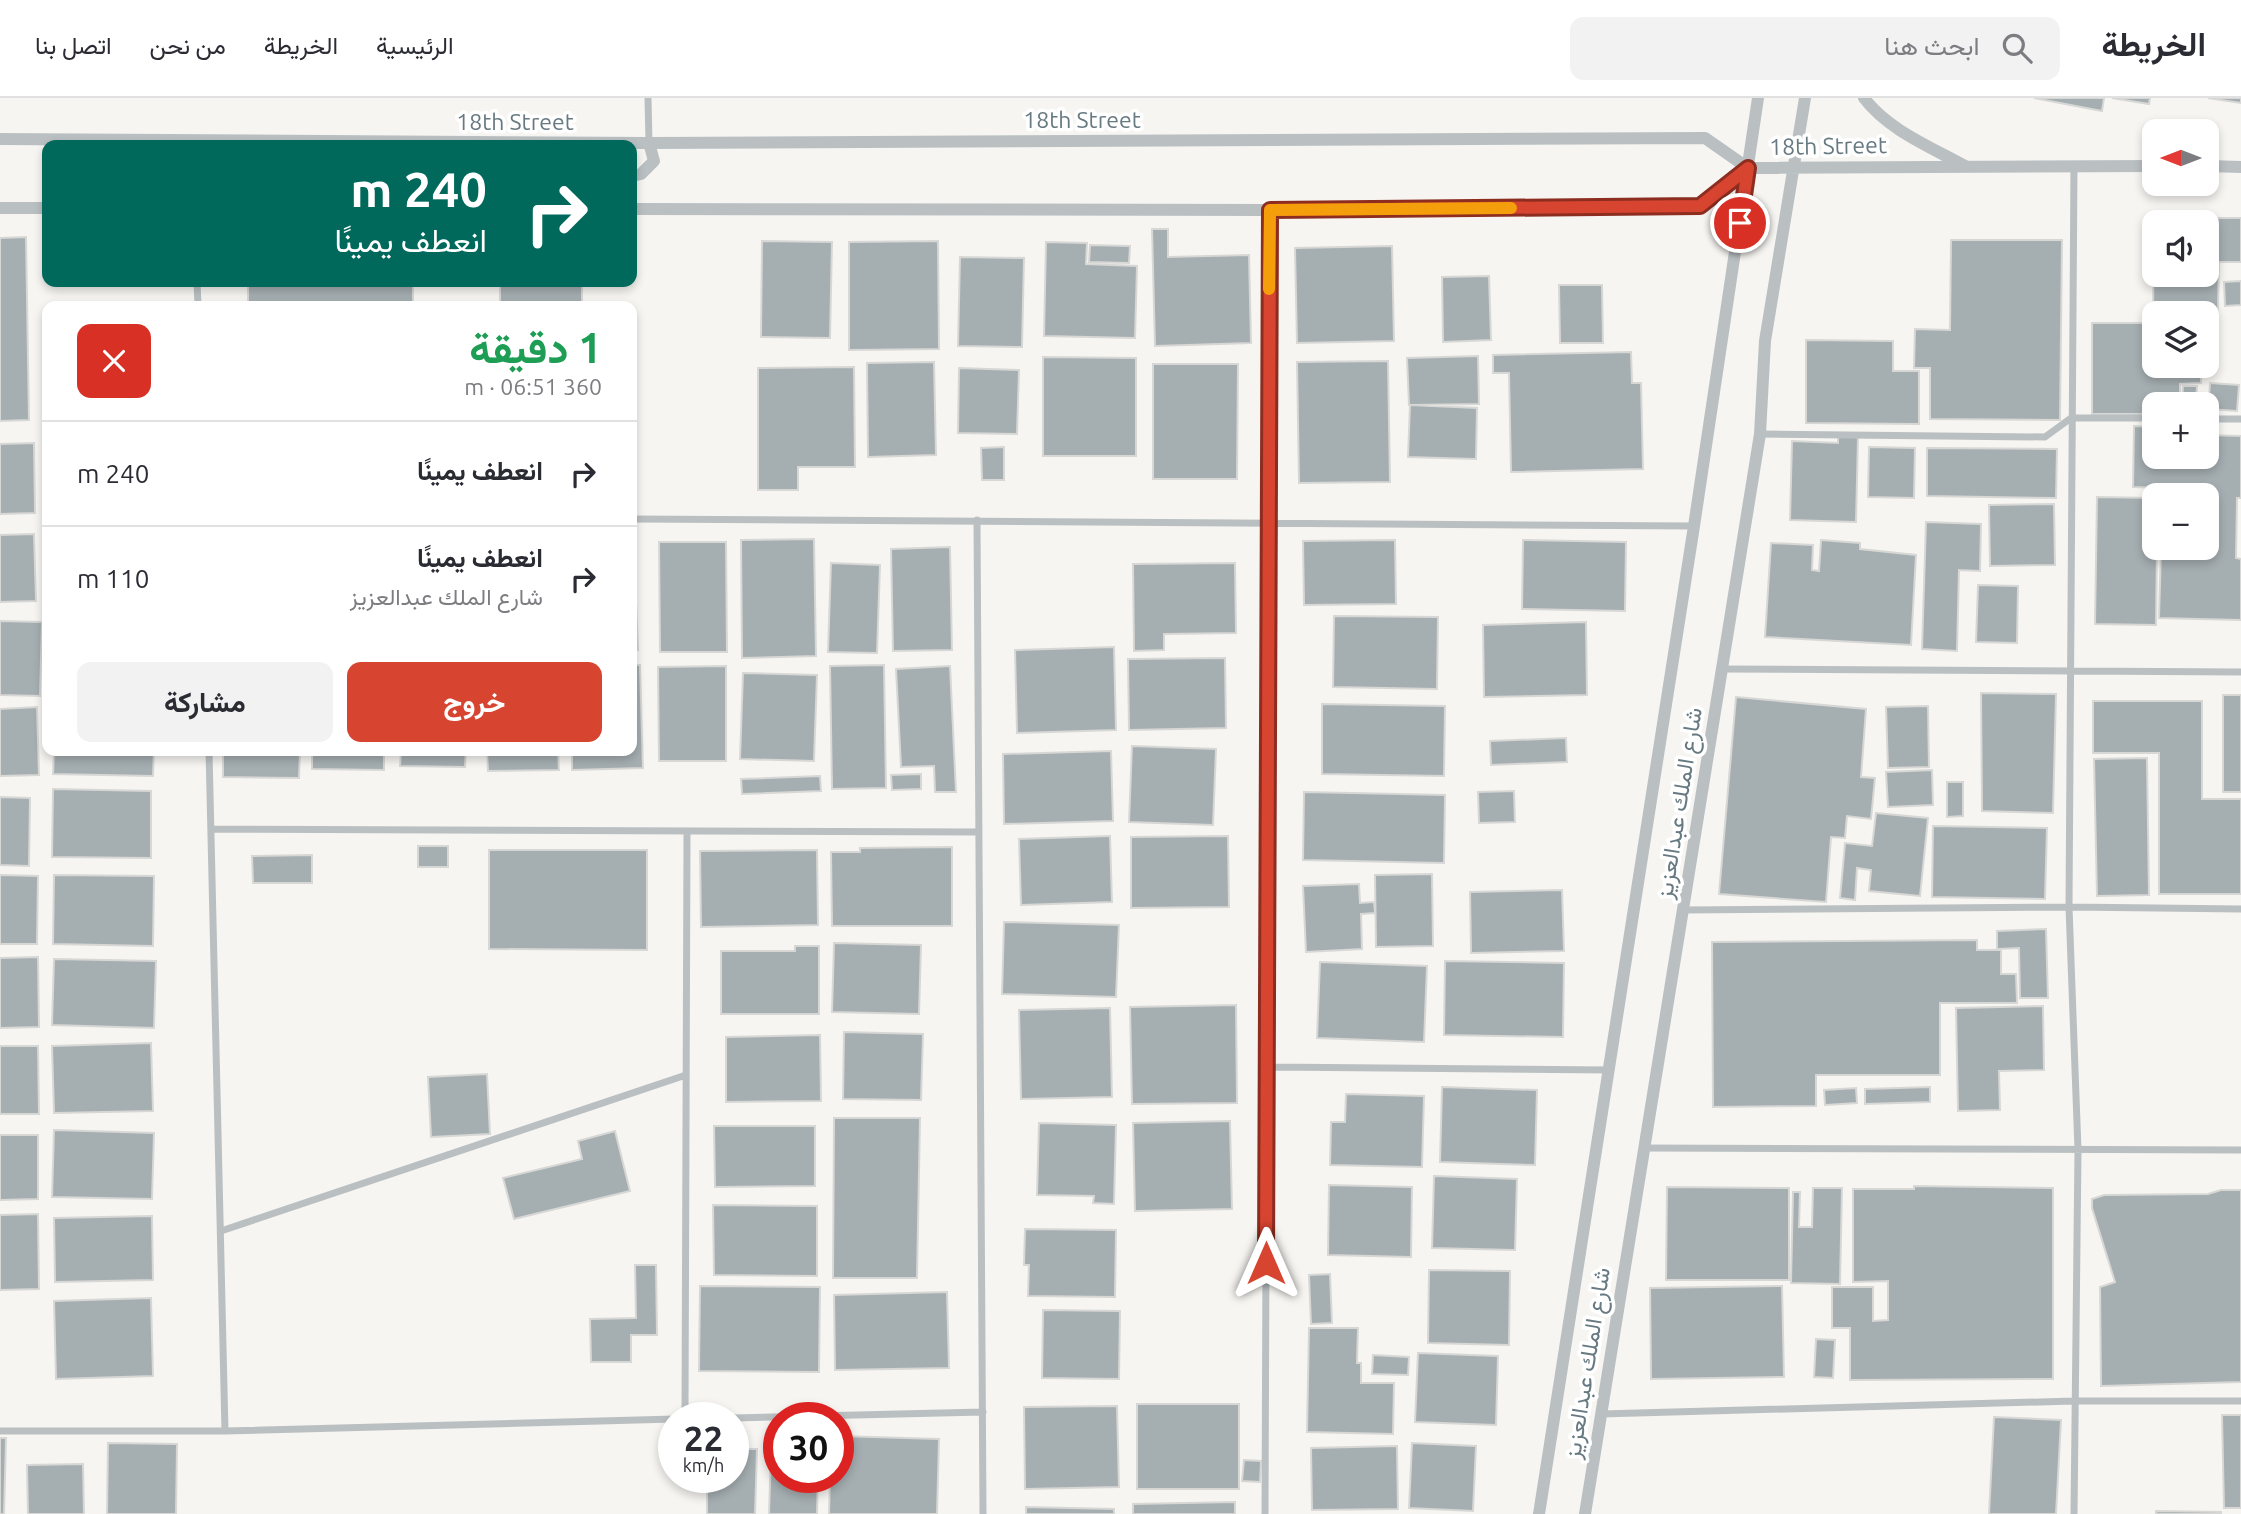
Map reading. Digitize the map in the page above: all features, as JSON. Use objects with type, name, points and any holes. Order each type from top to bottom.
[{"type":"street","points":[[637,175],[654,161],[649,144],[648,98]]},
{"type":"street","name":"شارع الملك عبدالعزيز","points":[[1539,1514],[1610,1070],[1758,98]]},
{"type":"street","name":"شارع الملك عبدالعزيز","points":[[1585,1514],[1760,435],[1765,341],[1805,98]]},
{"type":"street","points":[[1864,98],[1893,125],[1966,166]]},
{"type":"street","name":"18th Street","points":[[637,144],[1705,138],[1748,168],[2142,166]]},
{"type":"street","name":"18th Street","points":[[0,139],[130,140]]},
{"type":"street","points":[[2074,165],[2069,907],[2078,1150],[2074,1514]]},
{"type":"street","points":[[2219,166],[2241,167]]},
{"type":"street","points":[[637,209],[1270,210],[1700,206],[1748,168]]},
{"type":"street","points":[[0,208],[42,208]]},
{"type":"street","points":[[1265,1514],[1270,210]]},
{"type":"street","points":[[1760,435],[2045,437],[2071,418],[2142,418]]},
{"type":"street","points":[[2219,419],[2241,419]]},
{"type":"street","points":[[637,519],[1694,526]]},
{"type":"street","points":[[977,520],[983,1514]]},
{"type":"street","points":[[1722,669],[2241,672]]},
{"type":"street","points":[[209,756],[225,1431]]},
{"type":"street","points":[[211,829],[979,832]]},
{"type":"street","points":[[685,1402],[687,831]]},
{"type":"street","points":[[1683,909],[2241,909]]},
{"type":"street","points":[[1267,1067],[1610,1070]]},
{"type":"street","points":[[221,1231],[686,1075]]},
{"type":"street","points":[[1643,1148],[2241,1150]]},
{"type":"street","points":[[1600,1414],[2074,1401],[2241,1401]]},
{"type":"street","points":[[749,1418],[982,1412]]},
{"type":"street","points":[[0,1431],[225,1431],[658,1419]]},
{"type":"building","points":[[2034,98],[2104,98],[2102,111]]},
{"type":"building","points":[[2112,98],[2150,98],[2149,104]]},
{"type":"building","points":[[2208,98],[2241,98],[2241,103]]},
{"type":"building","points":[[2219,218],[2241,218],[2241,262],[2219,262]]},
{"type":"building","points":[[1152,229],[1168,229],[1168,257],[1249,255],[1251,343],[1155,346]]},
{"type":"building","points":[[26,237],[29,420],[0,421],[0,238]]},
{"type":"building","points":[[1951,240],[2062,240],[2060,420],[1930,419],[1930,368],[1914,368],[1915,329],[1950,330]]},
{"type":"building","points":[[762,241],[832,242],[830,338],[761,337]]},
{"type":"building","points":[[938,241],[939,349],[849,350],[849,242]]},
{"type":"building","points":[[1046,242],[1087,243],[1086,264],[1137,266],[1135,338],[1044,336]]},
{"type":"building","points":[[1090,245],[1130,246],[1129,263],[1089,262]]},
{"type":"building","points":[[1392,246],[1394,341],[1297,343],[1295,248]]},
{"type":"building","points":[[960,257],[1024,258],[1022,347],[958,346]]},
{"type":"building","points":[[1489,276],[1491,340],[1443,342],[1442,277]]},
{"type":"building","points":[[2241,281],[2241,305],[2225,306],[2224,282]]},
{"type":"building","points":[[1559,285],[1602,285],[1603,343],[1560,343]]},
{"type":"building","points":[[248,287],[413,287],[413,301],[248,301]]},
{"type":"building","points":[[500,287],[582,287],[582,301],[500,301]]},
{"type":"building","points":[[2153,287],[2219,287],[2218,301],[2153,301]]},
{"type":"building","points":[[2092,323],[2142,323],[2142,378],[2201,378],[2201,383],[2180,384],[2180,392],[2142,392],[2142,414],[2092,414]]},
{"type":"building","points":[[1806,340],[1893,341],[1893,371],[1919,371],[1919,424],[1806,423]]},
{"type":"building","points":[[1631,352],[1632,383],[1641,383],[1643,469],[1511,472],[1509,373],[1493,373],[1493,355]]},
{"type":"building","points":[[1478,356],[1479,404],[1409,405],[1407,358]]},
{"type":"building","points":[[1043,357],[1136,358],[1136,456],[1043,456]]},
{"type":"building","points":[[1388,361],[1390,482],[1299,483],[1297,362]]},
{"type":"building","points":[[934,362],[936,455],[868,457],[867,363]]},
{"type":"building","points":[[1153,364],[1238,364],[1237,479],[1153,479]]},
{"type":"building","points":[[854,367],[855,467],[798,467],[798,490],[758,490],[758,368]]},
{"type":"building","points":[[959,368],[1019,370],[1017,434],[958,433]]},
{"type":"building","points":[[2210,383],[2239,385],[2237,411],[2219,410],[2219,392],[2209,392]]},
{"type":"building","points":[[2183,386],[2197,386],[2197,392],[2183,392]]},
{"type":"building","points":[[1410,405],[1477,408],[1476,459],[1408,457]]},
{"type":"building","points":[[2134,426],[2142,426],[2142,469],[2219,469],[2219,435],[2241,436],[2241,498],[2237,498],[2236,558],[2241,559],[2241,620],[2159,618],[2161,560],[2219,560],[2219,483],[2142,483],[2142,487],[2133,487]]},
{"type":"building","points":[[1838,436],[1858,437],[1856,522],[1790,520],[1792,441],[1838,443]]},
{"type":"building","points":[[34,443],[35,513],[0,514],[0,444]]},
{"type":"building","points":[[1004,447],[1004,480],[982,480],[981,448]]},
{"type":"building","points":[[1869,447],[1915,448],[1914,498],[1868,497]]},
{"type":"building","points":[[1927,448],[2057,449],[2056,498],[1927,496]]},
{"type":"building","points":[[2097,497],[2142,498],[2142,560],[2157,560],[2156,625],[2095,624]]},
{"type":"building","points":[[2054,504],[2055,565],[1990,566],[1989,505]]},
{"type":"building","points":[[1926,522],[1981,524],[1980,571],[1959,570],[1957,651],[1922,649]]},
{"type":"building","points":[[34,534],[36,601],[0,602],[0,535]]},
{"type":"building","points":[[814,539],[816,656],[742,658],[741,540]]},
{"type":"building","points":[[1395,540],[1396,604],[1304,605],[1303,541]]},
{"type":"building","points":[[1523,540],[1626,542],[1625,611],[1522,609]]},
{"type":"building","points":[[1821,540],[1860,543],[1860,549],[1916,555],[1911,645],[1765,637],[1771,543],[1813,545],[1812,570],[1819,571]]},
{"type":"building","points":[[659,542],[726,542],[727,652],[660,652]]},
{"type":"building","points":[[950,547],[952,650],[893,651],[891,549]]},
{"type":"building","points":[[831,563],[880,565],[877,653],[828,652]]},
{"type":"building","points":[[1235,563],[1236,633],[1164,634],[1164,650],[1134,651],[1133,564]]},
{"type":"building","points":[[1978,585],[2018,586],[2017,643],[1976,642]]},
{"type":"building","points":[[1334,616],[1438,617],[1437,689],[1333,687]]},
{"type":"building","points":[[0,621],[42,622],[40,696],[0,695]]},
{"type":"building","points":[[1586,622],[1587,695],[1484,697],[1483,625]]},
{"type":"building","points":[[1114,647],[1116,730],[1017,733],[1015,650]]},
{"type":"building","points":[[1225,658],[1226,728],[1129,730],[1128,659]]},
{"type":"building","points":[[637,665],[640,665],[643,768],[572,770],[572,756],[637,756]]},
{"type":"building","points":[[884,665],[886,788],[832,789],[830,666]]},
{"type":"building","points":[[726,666],[726,761],[659,761],[658,667]]},
{"type":"building","points":[[950,666],[956,792],[935,792],[934,766],[901,767],[896,669]]},
{"type":"building","points":[[743,673],[817,675],[814,761],[740,759]]},
{"type":"building","points":[[1981,693],[2056,694],[2053,813],[1982,811]]},
{"type":"building","points":[[2223,695],[2241,695],[2241,792],[2223,792]]},
{"type":"building","points":[[1736,697],[1866,709],[1861,777],[1875,778],[1871,819],[1847,816],[1845,838],[1831,837],[1826,902],[1719,894]]},
{"type":"building","points":[[2093,701],[2202,701],[2202,799],[2241,799],[2241,894],[2159,894],[2159,753],[2093,753]]},
{"type":"building","points":[[1322,704],[1445,706],[1444,776],[1322,774]]},
{"type":"building","points":[[1928,706],[1929,767],[1888,768],[1886,707]]},
{"type":"building","points":[[37,707],[39,775],[0,776],[0,709]]},
{"type":"building","points":[[1566,738],[1567,762],[1491,765],[1490,741]]},
{"type":"building","points":[[1132,746],[1216,749],[1213,825],[1129,822]]},
{"type":"building","points":[[1111,751],[1113,821],[1004,824],[1003,754]]},
{"type":"building","points":[[54,756],[154,756],[153,776],[53,774]]},
{"type":"building","points":[[223,756],[300,756],[299,778],[223,777]]},
{"type":"building","points":[[312,756],[384,756],[384,770],[312,769]]},
{"type":"building","points":[[401,756],[466,756],[465,767],[400,766]]},
{"type":"building","points":[[487,756],[558,756],[559,770],[488,771]]},
{"type":"building","points":[[2147,758],[2149,895],[2097,896],[2094,759]]},
{"type":"building","points":[[1932,770],[1933,805],[1888,807],[1886,772]]},
{"type":"building","points":[[921,774],[921,789],[892,790],[891,775]]},
{"type":"building","points":[[820,776],[821,791],[742,794],[741,779]]},
{"type":"building","points":[[1947,782],[1963,782],[1963,816],[1947,817]]},
{"type":"building","points":[[53,789],[151,791],[151,858],[52,857]]},
{"type":"building","points":[[1514,791],[1515,822],[1479,823],[1478,792]]},
{"type":"building","points":[[1304,792],[1445,795],[1444,863],[1303,860]]},
{"type":"building","points":[[0,797],[30,798],[29,866],[0,865]]},
{"type":"building","points":[[1876,813],[1928,818],[1920,896],[1869,891],[1871,870],[1857,868],[1855,900],[1840,898],[1845,843],[1872,846]]},
{"type":"building","points":[[1933,826],[2047,828],[2045,899],[1932,897]]},
{"type":"building","points":[[1110,836],[1112,902],[1021,905],[1019,839]]},
{"type":"building","points":[[1228,836],[1229,907],[1131,908],[1131,837]]},
{"type":"building","points":[[418,846],[448,846],[448,867],[418,867]]},
{"type":"building","points":[[952,847],[952,926],[832,926],[831,852],[860,852],[860,848]]},
{"type":"building","points":[[489,850],[647,850],[647,950],[489,949]]},
{"type":"building","points":[[817,850],[818,925],[701,927],[700,851]]},
{"type":"building","points":[[312,855],[312,883],[253,883],[252,856]]},
{"type":"building","points":[[1432,874],[1433,946],[1376,947],[1375,875]]},
{"type":"building","points":[[0,875],[38,876],[37,944],[0,944]]},
{"type":"building","points":[[54,875],[154,876],[153,946],[53,944]]},
{"type":"building","points":[[1359,884],[1360,903],[1374,902],[1375,913],[1361,914],[1362,949],[1306,952],[1303,886]]},
{"type":"building","points":[[1562,890],[1564,951],[1471,953],[1470,892]]},
{"type":"building","points":[[1004,922],[1119,925],[1116,997],[1002,994]]},
{"type":"building","points":[[2046,929],[2048,998],[2020,998],[2019,948],[1997,949],[1997,931]]},
{"type":"building","points":[[1977,940],[1977,950],[2001,950],[2001,974],[2016,974],[2017,1003],[1940,1003],[1940,1075],[1816,1075],[1816,1106],[1713,1107],[1712,942]]},
{"type":"building","points":[[834,943],[921,945],[919,1014],[832,1012]]},
{"type":"building","points":[[795,946],[819,946],[819,1014],[721,1014],[721,951],[795,951]]},
{"type":"building","points":[[38,957],[39,1027],[0,1028],[0,958]]},
{"type":"building","points":[[54,959],[156,961],[154,1028],[52,1025]]},
{"type":"building","points":[[1445,961],[1564,963],[1563,1037],[1444,1035]]},
{"type":"building","points":[[1320,962],[1427,966],[1424,1042],[1317,1038]]},
{"type":"building","points":[[1236,1005],[1237,1103],[1132,1104],[1130,1007]]},
{"type":"building","points":[[2043,1006],[2044,1070],[1999,1071],[2000,1110],[1958,1111],[1956,1008]]},
{"type":"building","points":[[1110,1008],[1112,1097],[1021,1099],[1019,1010]]},
{"type":"building","points":[[844,1032],[923,1034],[921,1100],[843,1099]]},
{"type":"building","points":[[820,1035],[821,1101],[726,1102],[726,1037]]},
{"type":"building","points":[[151,1043],[153,1111],[54,1113],[52,1046]]},
{"type":"building","points":[[0,1046],[38,1046],[39,1114],[0,1114]]},
{"type":"building","points":[[487,1074],[490,1134],[431,1137],[428,1077]]},
{"type":"building","points":[[1442,1087],[1537,1090],[1535,1165],[1440,1162]]},
{"type":"building","points":[[1930,1087],[1930,1102],[1865,1104],[1865,1089]]},
{"type":"building","points":[[1856,1088],[1857,1103],[1825,1105],[1824,1090]]},
{"type":"building","points":[[1346,1094],[1424,1096],[1422,1167],[1330,1165],[1331,1122],[1345,1122]]},
{"type":"building","points":[[834,1118],[920,1118],[917,1278],[833,1278]]},
{"type":"building","points":[[1230,1121],[1232,1209],[1135,1211],[1133,1123]]},
{"type":"building","points":[[1039,1123],[1116,1125],[1114,1204],[1093,1203],[1094,1196],[1037,1195]]},
{"type":"building","points":[[714,1126],[815,1126],[815,1186],[715,1187]]},
{"type":"building","points":[[54,1130],[154,1133],[152,1199],[52,1197]]},
{"type":"building","points":[[615,1131],[630,1191],[514,1219],[503,1178],[582,1159],[578,1141]]},
{"type":"building","points":[[0,1135],[38,1135],[38,1199],[0,1200]]},
{"type":"building","points":[[1434,1176],[1517,1179],[1515,1250],[1432,1248]]},
{"type":"building","points":[[1329,1185],[1412,1187],[1411,1257],[1328,1255]]},
{"type":"building","points":[[1914,1186],[2053,1188],[2053,1379],[1850,1380],[1850,1328],[1832,1328],[1832,1287],[1873,1287],[1873,1321],[1888,1320],[1888,1281],[1853,1282],[1853,1189],[1914,1189]]},
{"type":"building","points":[[1667,1187],[1789,1188],[1789,1280],[1666,1280]]},
{"type":"building","points":[[1813,1188],[1842,1188],[1840,1284],[1791,1283],[1793,1192],[1800,1192],[1799,1227],[1812,1227]]},
{"type":"building","points":[[2221,1190],[2241,1190],[2241,1382],[2101,1386],[2100,1287],[2115,1282],[2092,1208],[2092,1199],[2104,1195],[2208,1194]]},
{"type":"building","points":[[713,1205],[817,1206],[817,1276],[714,1275]]},
{"type":"building","points":[[38,1214],[39,1289],[0,1290],[0,1215]]},
{"type":"building","points":[[152,1216],[153,1280],[55,1282],[54,1218]]},
{"type":"building","points":[[1025,1229],[1116,1230],[1115,1297],[1028,1296],[1029,1265],[1024,1265]]},
{"type":"building","points":[[635,1265],[656,1265],[657,1335],[631,1335],[631,1362],[591,1362],[590,1319],[636,1318]]},
{"type":"building","points":[[1429,1270],[1510,1271],[1509,1345],[1428,1343]]},
{"type":"building","points":[[1330,1274],[1332,1323],[1311,1324],[1309,1275]]},
{"type":"building","points":[[700,1286],[820,1287],[819,1372],[699,1371]]},
{"type":"building","points":[[1782,1286],[1784,1377],[1651,1379],[1650,1288]]},
{"type":"building","points":[[947,1292],[949,1368],[835,1370],[834,1295]]},
{"type":"building","points":[[151,1298],[153,1376],[56,1379],[54,1301]]},
{"type":"building","points":[[1043,1310],[1120,1311],[1119,1379],[1042,1378]]},
{"type":"building","points":[[1309,1328],[1358,1328],[1357,1363],[1361,1363],[1361,1383],[1394,1383],[1393,1434],[1307,1432]]},
{"type":"building","points":[[1816,1339],[1835,1340],[1833,1378],[1814,1377]]},
{"type":"building","points":[[1418,1353],[1498,1356],[1496,1425],[1415,1422]]},
{"type":"building","points":[[1373,1355],[1409,1357],[1408,1375],[1372,1374]]},
{"type":"building","points":[[1137,1404],[1239,1404],[1239,1489],[1137,1489]]},
{"type":"building","points":[[1117,1406],[1119,1487],[1025,1489],[1024,1407]]},
{"type":"building","points":[[2222,1415],[2241,1415],[2241,1508],[2224,1508]]},
{"type":"building","points":[[1994,1417],[2061,1420],[2056,1514],[1989,1514]]},
{"type":"building","points":[[854,1436],[939,1439],[937,1514],[829,1514],[830,1493],[854,1493]]},
{"type":"building","points":[[0,1438],[6,1438],[4,1514],[0,1514]]},
{"type":"building","points":[[108,1443],[177,1444],[176,1514],[107,1514]]},
{"type":"building","points":[[1412,1443],[1476,1446],[1473,1511],[1409,1508]]},
{"type":"building","points":[[1397,1446],[1398,1509],[1312,1510],[1311,1448]]},
{"type":"building","points":[[749,1449],[757,1449],[755,1514],[707,1514],[707,1493],[749,1493]]},
{"type":"building","points":[[1244,1460],[1261,1461],[1260,1482],[1242,1481]]},
{"type":"building","points":[[83,1464],[84,1514],[28,1514],[27,1465]]},
{"type":"building","points":[[770,1493],[818,1493],[817,1514],[769,1514]]},
{"type":"building","points":[[1235,1502],[1235,1514],[1133,1514],[1133,1504]]},
{"type":"building","points":[[1026,1507],[1114,1509],[1114,1514],[1026,1514]]},
{"type":"building","points":[[2156,1511],[2221,1512],[2221,1514],[2156,1514]]},
{"type":"slow traffic","points":[[1269,289],[1270,210],[1511,208]]},
{"type":"route","points":[[1266,1263],[1270,210],[1700,206],[1748,168],[1740,223]]}]
